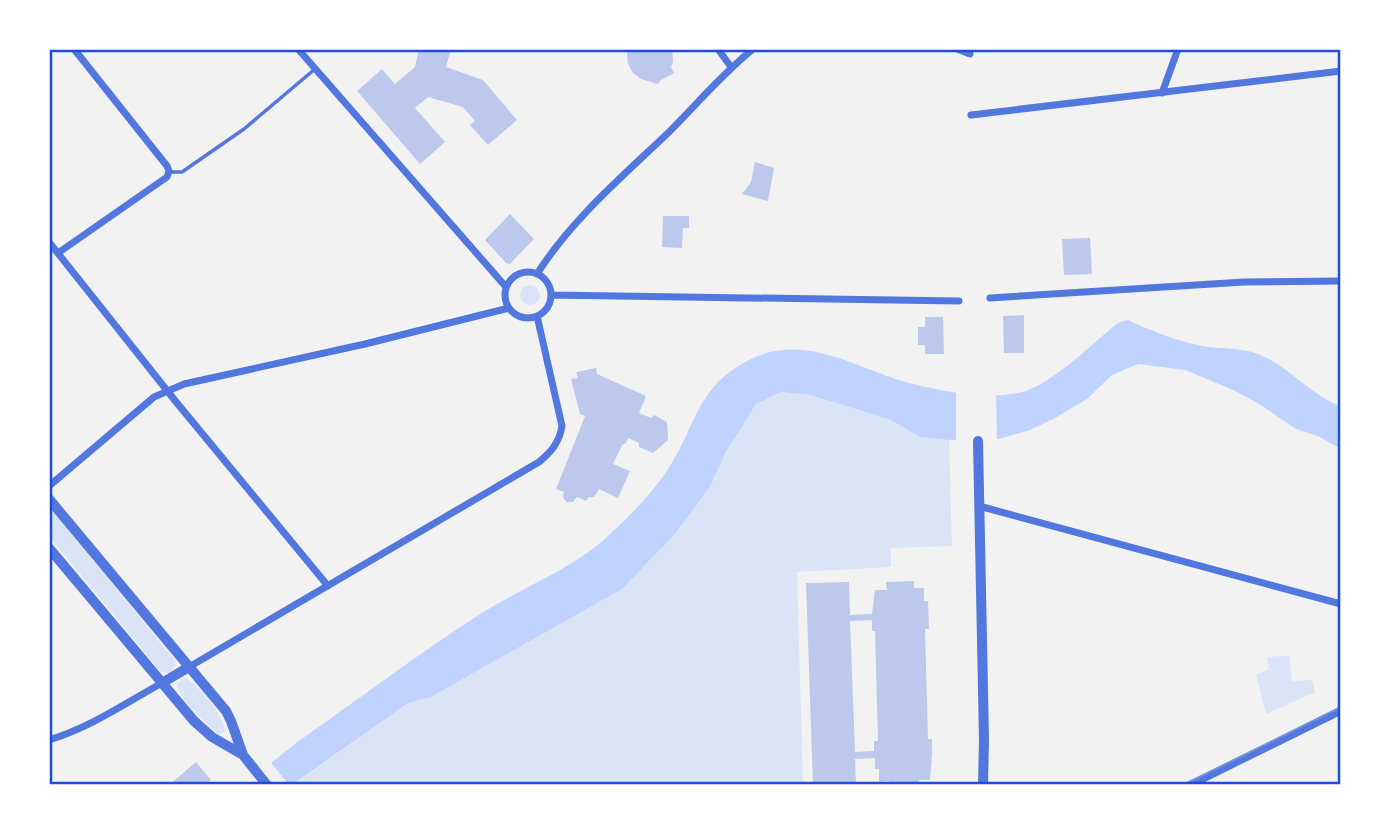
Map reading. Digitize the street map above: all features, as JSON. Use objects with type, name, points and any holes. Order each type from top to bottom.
[{"type":"street","points":[[58,253],[167,177],[169,172],[74,49]]},
{"type":"street","points":[[298,49],[506,288]]},
{"type":"street","points":[[718,49],[731,67]]},
{"type":"street","points":[[537,274],[581,217],[674,127],[731,67],[753,49]]},
{"type":"street","points":[[957,49],[970,54]]},
{"type":"street","points":[[1162,93],[1178,49]]},
{"type":"street","points":[[971,114],[1341,71]]},
{"type":"street","points":[[49,242],[167,392],[327,586]]},
{"type":"street","points":[[524,272],[537,274],[549,286],[551,295],[544,311],[527,318],[517,315],[509,308],[505,298],[506,288],[513,277],[524,272]]},
{"type":"street","points":[[990,298],[1244,282],[1341,281]]},
{"type":"street","points":[[551,295],[959,301]]},
{"type":"street","points":[[49,486],[154,397],[184,384],[365,344],[509,308]]},
{"type":"street","points":[[49,740],[78,731],[102,719],[531,467],[551,452],[559,440],[562,426],[537,316]]},
{"type":"street","points":[[978,441],[985,785]]},
{"type":"street","points":[[49,499],[226,711],[243,755],[267,785]]},
{"type":"street","points":[[979,506],[1341,604]]},
{"type":"street","points":[[49,548],[203,730],[243,755]]},
{"type":"street","points":[[1191,785],[1341,711]]},
{"type":"lane","points":[[169,172],[182,172],[244,129],[315,69]]},
{"type":"shaded area","points":[[526,285],[534,285],[540,295],[534,305],[526,305],[520,299],[520,291]]},
{"type":"shaded area","points":[[783,392],[809,395],[891,420],[920,437],[949,440],[952,546],[891,548],[891,567],[797,572],[803,785],[293,785],[408,703],[431,697],[622,589],[679,530],[756,404]]},
{"type":"shaded area","points":[[49,507],[173,658],[175,666],[172,671],[160,671],[49,536]]},
{"type":"shaded area","points":[[1289,656],[1292,681],[1312,680],[1315,692],[1266,714],[1256,675],[1269,669],[1267,657]]},
{"type":"shaded area","points":[[185,678],[210,702],[221,719],[225,732],[218,734],[187,703],[177,683]]},
{"type":"water","points":[[1128,320],[1190,343],[1246,351],[1269,359],[1319,395],[1341,406],[1341,449],[1318,436],[1296,429],[1231,389],[1185,370],[1138,364],[1112,375],[1087,399],[1053,419],[1030,430],[999,439],[949,440],[920,437],[891,420],[810,395],[782,392],[756,404],[725,454],[710,486],[676,533],[622,589],[431,697],[408,703],[292,785],[237,785],[462,626],[595,547],[617,528],[661,480],[708,394],[734,369],[753,358],[772,352],[809,351],[928,387],[976,395],[1008,394],[1022,392],[1046,381],[1118,323]]},
{"type":"pier","points":[[956,390],[996,393],[997,440],[956,441]]},
{"type":"pier","points":[[268,759],[289,785],[242,785],[238,780]]},
{"type":"building","points":[[419,49],[451,49],[446,67],[483,80],[517,120],[488,145],[470,125],[475,121],[463,107],[428,97],[415,108],[445,142],[420,164],[357,91],[382,69],[395,84],[415,67]]},
{"type":"building","points":[[629,49],[672,49],[671,67],[674,73],[658,84],[641,79],[633,73],[628,64]]},
{"type":"building","points":[[755,162],[774,168],[768,201],[742,194],[751,182]]},
{"type":"building","points":[[510,214],[534,239],[510,264],[485,240]]},
{"type":"building","points":[[663,216],[689,216],[689,228],[683,228],[682,248],[662,247]]},
{"type":"building","points":[[1090,238],[1092,274],[1064,275],[1062,239]]},
{"type":"building","points":[[1024,315],[1024,353],[1004,353],[1003,316]]},
{"type":"building","points":[[925,317],[943,317],[944,354],[925,354],[925,345],[918,345],[918,327],[925,327]]},
{"type":"building","points":[[596,368],[597,374],[646,396],[639,413],[651,418],[654,415],[667,422],[668,440],[653,453],[628,438],[613,464],[630,471],[618,498],[599,489],[594,497],[589,497],[586,501],[577,497],[573,502],[567,502],[563,498],[564,492],[556,489],[585,416],[580,414],[571,379],[578,378],[576,372]]},
{"type":"building","points":[[914,581],[914,588],[924,588],[924,601],[928,601],[929,629],[925,629],[928,739],[932,739],[930,780],[919,780],[919,785],[889,785],[889,781],[879,782],[879,769],[875,769],[875,758],[855,759],[856,784],[813,785],[806,583],[849,582],[850,615],[872,614],[875,590],[887,590],[886,582]],"holes":[[[872,620],[872,631],[875,631],[878,741],[874,741],[874,751],[855,752],[850,621]]]},
{"type":"building","points":[[196,762],[211,780],[204,785],[169,785]]},
{"type":"tram line","points":[[1183,785],[1341,707]]}]
